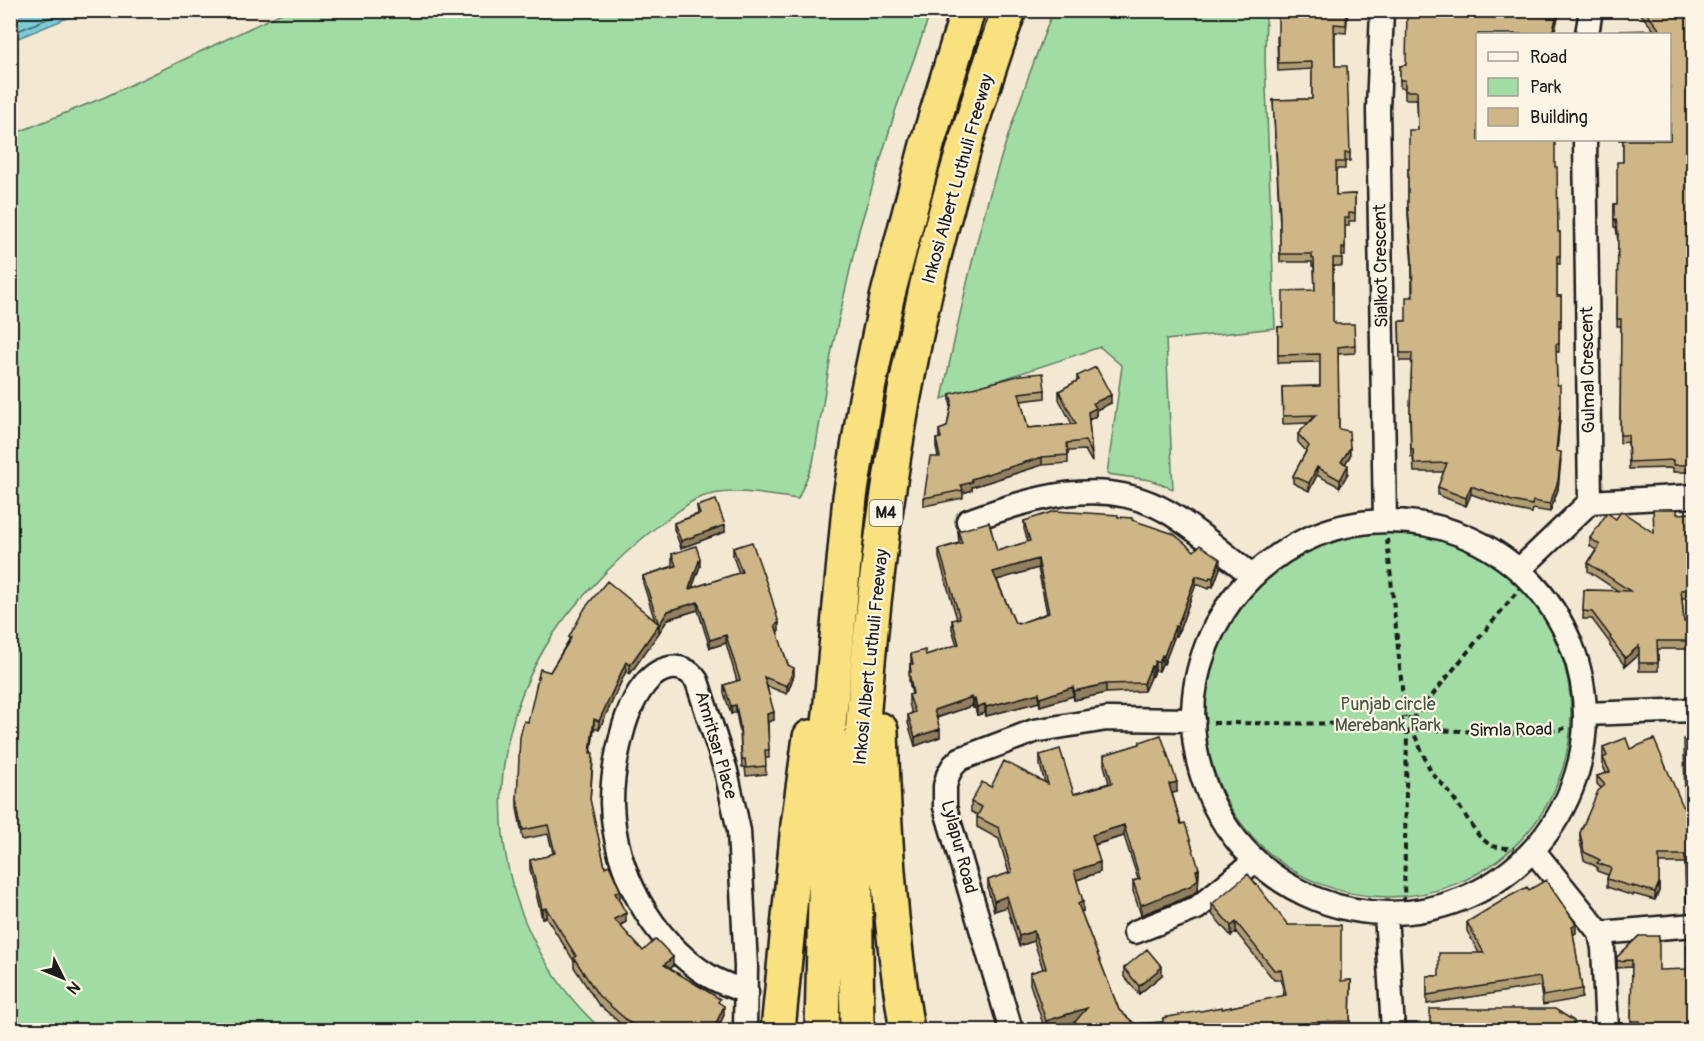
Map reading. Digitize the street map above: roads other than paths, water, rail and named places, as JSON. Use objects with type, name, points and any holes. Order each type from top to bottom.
[{"type":"highway","name":"Inkosi Albert Luthuli Freeway","points":[[822,1030],[829,724],[850,497],[866,399],[887,298],[927,145],[968,10]]},
{"type":"highway","name":"Inkosi Albert Luthuli Freeway","points":[[857,1030],[856,924],[859,782],[871,627],[894,456],[929,279],[961,158],[1009,10]]},
{"type":"highway","points":[[778,1030],[800,813],[819,668],[850,497]]},
{"type":"highway","points":[[871,627],[881,706],[884,810],[896,964],[907,1030]]},
{"type":"street","name":"Sialkot Crescent","points":[[1382,10],[1378,109],[1385,521]]},
{"type":"street","points":[[1587,33],[1591,10]]},
{"type":"street","name":"Gulmal Crescent","points":[[1586,141],[1590,502]]},
{"type":"street","points":[[968,520],[1038,498],[1069,492],[1093,491],[1121,494],[1168,512],[1253,576]]},
{"type":"street","points":[[1520,569],[1590,502],[1694,496]]},
{"type":"street","points":[[1385,521],[1415,522],[1444,528],[1472,539],[1520,569],[1545,598],[1568,636],[1583,687],[1579,719],[1583,744],[1573,782],[1566,801],[1551,826],[1533,849],[1511,870],[1461,899],[1433,908],[1395,913],[1336,906],[1311,897],[1287,885],[1255,861],[1229,832],[1215,809],[1204,785],[1193,733],[1193,706],[1199,670],[1211,635],[1230,603],[1253,576],[1276,556],[1301,542],[1328,531],[1356,524],[1385,521]]},
{"type":"street","name":"Amritsar Place","points":[[745,1030],[747,992],[739,831],[726,771],[698,681],[682,668],[669,668],[656,674],[645,685],[637,696],[626,722],[618,750],[613,785],[617,842],[625,869],[637,896],[660,932],[685,958],[711,978],[747,992]]},
{"type":"street","points":[[1579,719],[1694,710]]},
{"type":"street","name":"Lylapur Road","points":[[1011,1030],[945,807],[945,786],[953,766],[969,755],[1034,731],[1107,719],[1194,720]]},
{"type":"street","points":[[1533,849],[1600,933],[1603,948],[1607,1030]]},
{"type":"street","points":[[1135,932],[1197,908],[1255,861]]},
{"type":"street","points":[[1393,1030],[1395,913]]},
{"type":"street","points":[[1600,933],[1694,925]]},
{"type":"water","points":[[11,10],[85,10],[85,11],[11,41]]},
{"type":"park label","name":"Punjab circle Merebank Park","points":[[1388,714]]}]
